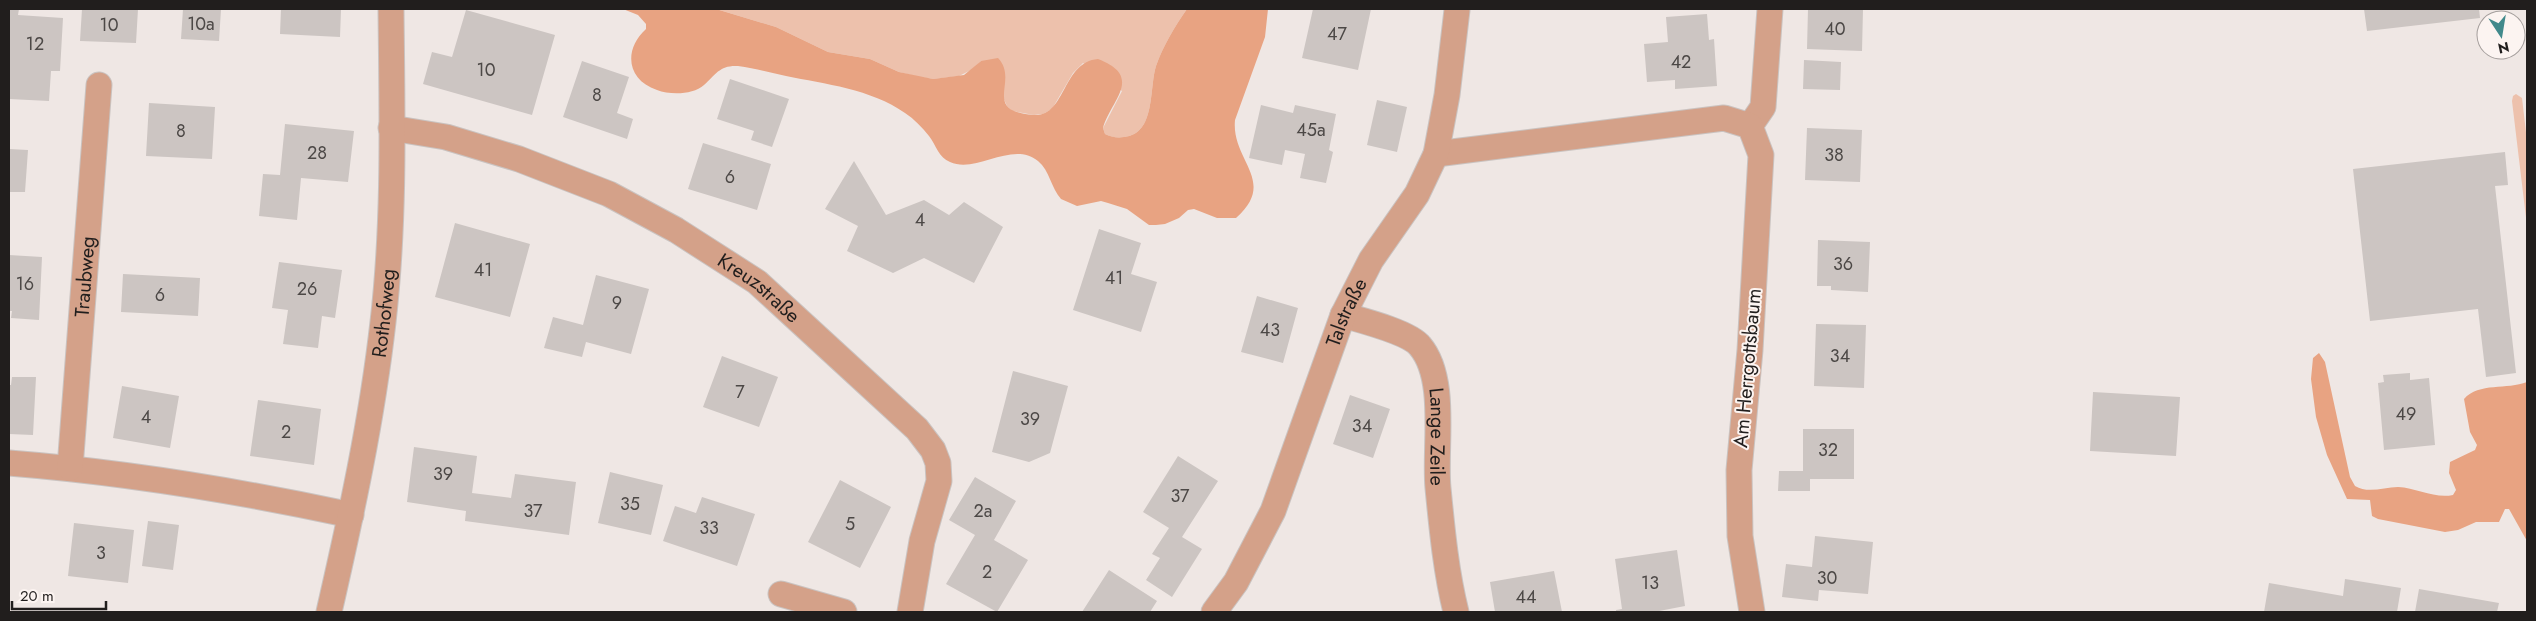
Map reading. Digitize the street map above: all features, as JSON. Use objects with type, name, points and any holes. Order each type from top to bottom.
[{"type":"street","name":"Rothofweg","points":[[329,612],[351,515],[369,422],[383,322],[390,235],[391,9]]},
{"type":"street","points":[[1436,154],[1724,118],[1750,126],[1763,107],[1770,9]]},
{"type":"street","name":"Talstraße","points":[[1214,612],[1236,582],[1273,512],[1343,315],[1371,260],[1417,194],[1436,154],[1447,94],[1457,10]]},
{"type":"street","name":"Traubweg","points":[[70,468],[99,85]]},
{"type":"street","name":"Am Herrgottsbaum","points":[[1750,126],[1761,155],[1750,350],[1739,470],[1740,536],[1752,612]]},
{"type":"street","name":"Kreuzstraße","points":[[391,128],[446,137],[519,159],[609,194],[659,220],[757,282],[917,428],[932,450],[938,463],[939,480],[922,541],[910,612]]},
{"type":"street","name":"Lange Zeile","points":[[1343,315],[1386,327],[1420,345],[1432,371],[1439,409],[1438,486],[1450,584],[1456,612]]},
{"type":"street","points":[[9,463],[70,468],[293,503],[351,515]]},
{"type":"street","points":[[781,594],[844,612]]},
{"type":"shaded area","points":[[623,9],[716,9],[776,27],[828,52],[870,59],[899,72],[933,79],[964,75],[981,61],[998,58],[1004,67],[1004,94],[1009,108],[1034,115],[1044,113],[1052,108],[1077,69],[1086,62],[1098,59],[1112,66],[1120,74],[1122,82],[1121,90],[1103,128],[1105,134],[1112,137],[1124,137],[1134,134],[1142,128],[1149,109],[1156,66],[1170,36],[1187,9],[1268,9],[1265,37],[1235,120],[1239,147],[1250,170],[1253,182],[1253,193],[1248,205],[1236,218],[1217,218],[1194,209],[1188,210],[1179,218],[1165,224],[1149,225],[1127,209],[1108,203],[1101,201],[1077,206],[1061,199],[1042,165],[1028,156],[1006,155],[960,165],[950,162],[943,158],[918,123],[908,115],[878,98],[847,88],[732,66],[722,69],[694,91],[681,93],[662,92],[647,85],[634,72],[631,55],[639,37],[646,29],[646,24],[638,15]]},
{"type":"shaded area","points":[[716,9],[1187,9],[1170,36],[1156,66],[1149,109],[1142,128],[1134,134],[1124,137],[1112,137],[1105,134],[1103,128],[1122,91],[1083,63],[1073,73],[1052,109],[1043,114],[1034,115],[1012,111],[1007,106],[981,61],[971,70],[959,76],[933,79],[919,77],[899,72],[870,59],[828,52],[776,27]]},
{"type":"shaded area","points":[[2516,94],[2522,98],[2527,141],[2527,226],[2512,101],[2513,96]]},
{"type":"shaded area","points":[[2319,353],[2325,362],[2350,477],[2355,486],[2365,490],[2398,487],[2439,496],[2453,495],[2456,490],[2449,473],[2450,462],[2475,450],[2477,445],[2470,432],[2464,399],[2477,390],[2527,382],[2527,541],[2509,509],[2505,509],[2499,522],[2476,522],[2458,530],[2445,532],[2378,519],[2372,516],[2370,500],[2347,499],[2327,455],[2316,417],[2311,379],[2313,358]]},
{"type":"building","points":[[9,9],[19,9],[18,15],[63,18],[60,71],[51,71],[49,101],[9,99]]},
{"type":"building","points":[[82,9],[138,9],[136,43],[80,41]]},
{"type":"building","points":[[183,9],[221,9],[219,41],[181,39]]},
{"type":"building","points":[[281,9],[341,9],[340,37],[280,34]]},
{"type":"building","points":[[1313,9],[1371,9],[1358,70],[1302,58]]},
{"type":"building","points":[[1808,9],[1863,9],[1862,51],[1807,49]]},
{"type":"building","points":[[2364,9],[2479,9],[2476,10],[2476,18],[2367,31]]},
{"type":"building","points":[[466,10],[555,35],[532,115],[423,84],[432,52],[452,57]]},
{"type":"building","points":[[1707,14],[1709,40],[1714,39],[1717,86],[1675,89],[1675,80],[1647,82],[1644,44],[1668,42],[1666,17]]},
{"type":"building","points":[[1804,60],[1841,62],[1840,90],[1803,89]]},
{"type":"building","points":[[582,61],[629,77],[617,113],[633,119],[627,139],[563,117]]},
{"type":"building","points":[[730,79],[789,99],[772,147],[751,140],[754,131],[717,119]]},
{"type":"building","points":[[1377,100],[1407,107],[1397,152],[1367,145]]},
{"type":"building","points":[[149,103],[215,107],[212,159],[146,156]]},
{"type":"building","points":[[1261,105],[1293,113],[1295,105],[1336,114],[1329,150],[1333,152],[1326,183],[1300,178],[1305,154],[1285,150],[1282,165],[1249,158]]},
{"type":"building","points":[[285,124],[354,131],[348,182],[301,178],[297,220],[259,216],[263,174],[280,175]]},
{"type":"building","points":[[1807,128],[1862,130],[1860,182],[1805,180]]},
{"type":"building","points":[[703,143],[771,164],[757,210],[688,189]]},
{"type":"building","points":[[9,149],[28,150],[25,192],[9,192]]},
{"type":"building","points":[[2505,152],[2508,185],[2495,186],[2516,373],[2486,377],[2478,309],[2370,321],[2353,169]]},
{"type":"building","points":[[854,161],[886,215],[924,200],[949,215],[964,202],[1003,227],[974,283],[924,258],[893,273],[847,251],[858,226],[825,209]]},
{"type":"building","points":[[455,223],[530,244],[510,317],[435,297]]},
{"type":"building","points":[[1099,229],[1141,243],[1131,274],[1157,282],[1141,332],[1073,310]]},
{"type":"building","points":[[1818,240],[1870,242],[1868,292],[1831,290],[1831,286],[1817,286]]},
{"type":"building","points":[[9,255],[42,257],[39,320],[11,318],[12,311],[9,311]]},
{"type":"building","points":[[279,262],[342,270],[335,318],[322,316],[318,348],[283,344],[288,310],[272,308]]},
{"type":"building","points":[[123,274],[200,278],[198,316],[121,312]]},
{"type":"building","points":[[596,275],[649,289],[631,354],[586,342],[582,357],[544,348],[553,317],[583,325]]},
{"type":"building","points":[[1257,296],[1298,308],[1283,363],[1241,352]]},
{"type":"building","points":[[1816,324],[1866,325],[1864,388],[1814,386]]},
{"type":"building","points":[[722,356],[778,377],[759,427],[703,407]]},
{"type":"building","points":[[1013,371],[1068,386],[1050,453],[1029,462],[992,452]]},
{"type":"building","points":[[2410,373],[2410,380],[2429,378],[2435,445],[2384,450],[2378,383],[2384,382],[2383,375]]},
{"type":"building","points":[[12,377],[36,377],[33,435],[9,434],[9,385],[11,385]]},
{"type":"building","points":[[122,386],[179,396],[170,448],[113,438]]},
{"type":"building","points":[[2093,392],[2180,397],[2176,456],[2090,451]]},
{"type":"building","points":[[1350,395],[1390,409],[1373,458],[1333,444]]},
{"type":"building","points":[[258,400],[321,409],[314,465],[250,456]]},
{"type":"building","points":[[1803,429],[1854,429],[1854,479],[1810,479],[1810,491],[1778,491],[1779,471],[1803,471]]},
{"type":"building","points":[[414,447],[477,456],[472,493],[511,498],[515,474],[576,482],[569,535],[465,521],[466,511],[407,502]]},
{"type":"building","points":[[1178,456],[1218,481],[1182,537],[1202,549],[1172,597],[1146,580],[1160,558],[1152,554],[1169,528],[1143,512]]},
{"type":"building","points":[[610,472],[663,485],[651,535],[598,523]]},
{"type":"building","points":[[975,477],[1016,501],[994,540],[1028,560],[997,612],[946,584],[975,535],[949,520]]},
{"type":"building","points":[[840,480],[891,507],[860,568],[808,542]]},
{"type":"building","points":[[702,497],[755,514],[737,566],[663,541],[675,506],[696,513]]},
{"type":"building","points":[[148,521],[179,525],[173,570],[142,566]]},
{"type":"building","points":[[74,523],[134,530],[128,583],[68,576]]},
{"type":"building","points":[[1815,536],[1873,542],[1868,594],[1819,590],[1818,601],[1782,597],[1786,564],[1812,567]]},
{"type":"building","points":[[1677,550],[1685,606],[1654,612],[1616,612],[1616,610],[1622,609],[1615,559]]},
{"type":"building","points":[[1109,570],[1157,601],[1150,612],[1082,612]]},
{"type":"building","points":[[1554,571],[1562,612],[1495,612],[1490,582]]},
{"type":"building","points":[[2345,579],[2401,588],[2397,612],[2264,612],[2269,583],[2343,596]]},
{"type":"building","points":[[2419,589],[2499,603],[2497,612],[2415,612]]}]
